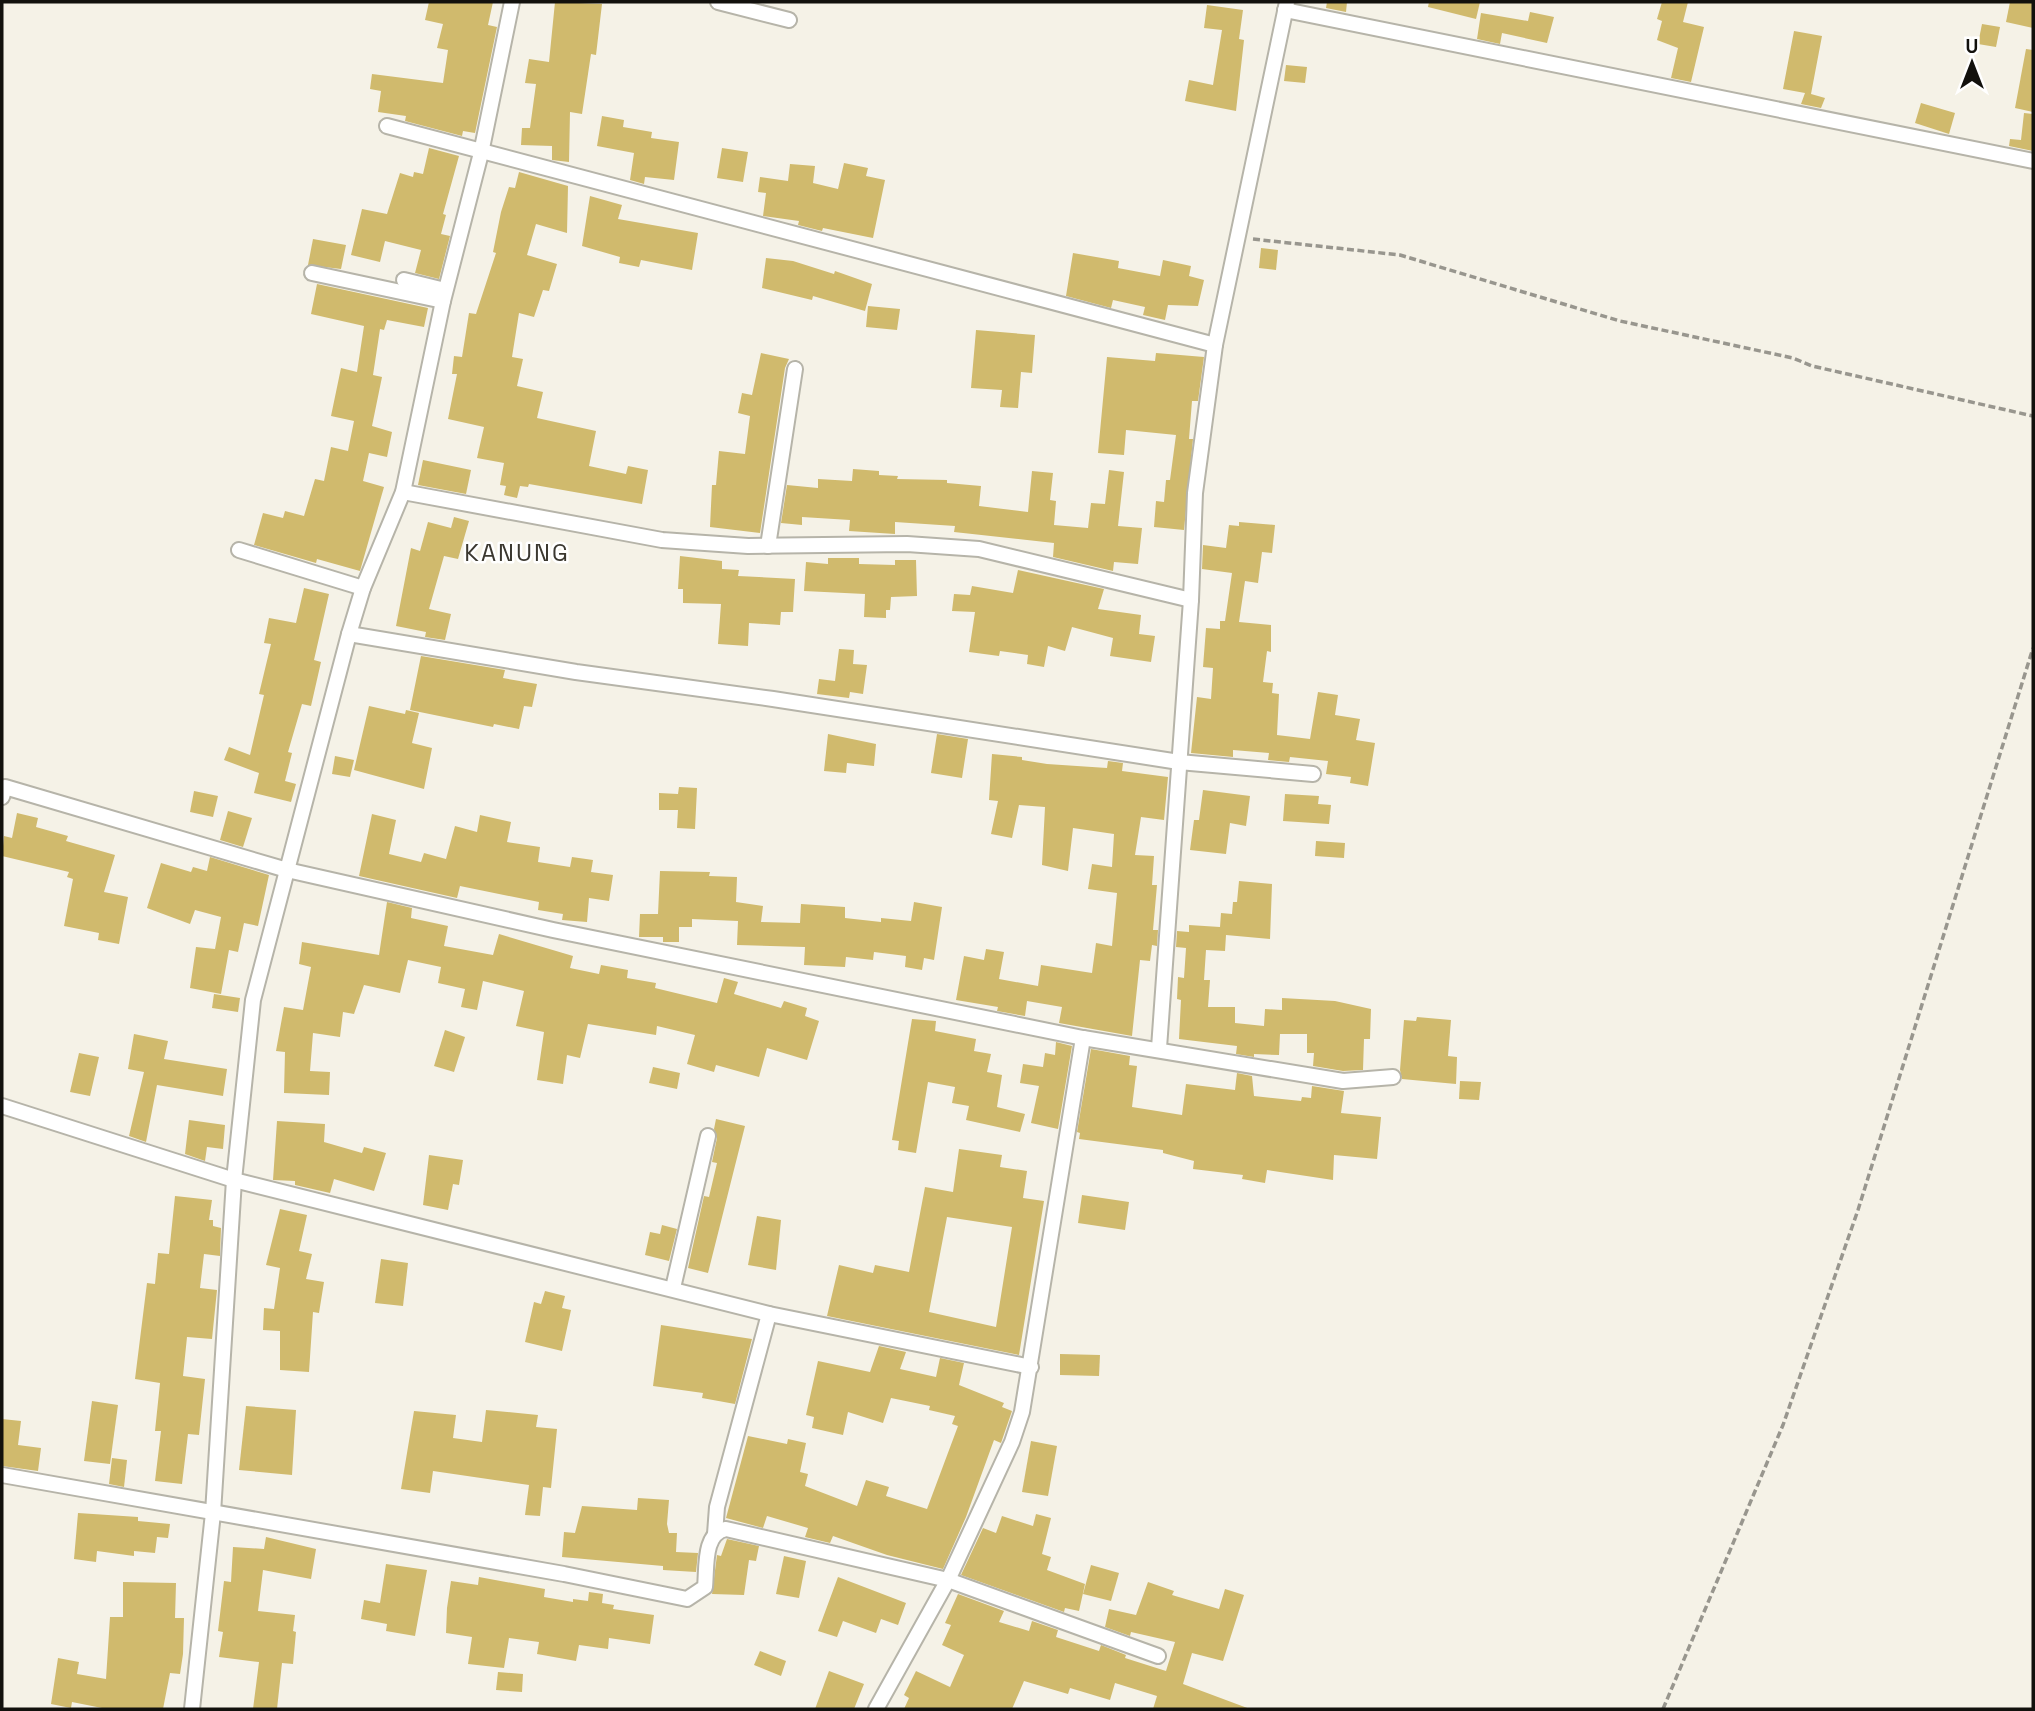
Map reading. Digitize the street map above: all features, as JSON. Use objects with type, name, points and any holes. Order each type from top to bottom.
[{"type":"street","points":[[192,1709],[213,1513],[234,1180],[253,1000],[349,634],[363,588],[403,492],[444,296],[481,153],[512,2]]},
{"type":"street","points":[[718,2],[789,20]]},
{"type":"street","points":[[1159,1048],[1191,600],[1195,493],[1215,345],[1286,6],[2033,161]]},
{"type":"street","points":[[387,127],[1215,345]]},
{"type":"street","points":[[312,273],[444,296]]},
{"type":"street","points":[[404,280],[444,296]]},
{"type":"street","points":[[768,546],[796,369]]},
{"type":"street","points":[[403,492],[662,540],[768,546],[906,544],[979,549],[1191,600]]},
{"type":"street","points":[[239,550],[363,588]]},
{"type":"street","points":[[349,634],[576,672],[773,699],[1179,762],[1313,774]]},
{"type":"street","points":[[2,797],[5,788],[286,870],[553,930],[1083,1038],[1159,1048],[1343,1081],[1393,1077]]},
{"type":"street","points":[[876,1709],[948,1580],[1012,1441],[1031,1367],[1083,1038]]},
{"type":"street","points":[[2,1106],[234,1180],[769,1314],[1031,1367]]},
{"type":"street","points":[[673,1288],[708,1136]]},
{"type":"street","points":[[715,1534],[717,1507],[769,1314]]},
{"type":"street","points":[[2,1475],[564,1574],[687,1599],[705,1587],[710,1540],[715,1534],[726,1529],[948,1580],[1158,1656]]},
{"type":"path","points":[[1238,237],[1400,255],[1620,321],[1793,358],[1812,366],[2033,416]]},
{"type":"path","points":[[1663,1709],[1783,1425],[1849,1235],[2033,648]]},
{"type":"building","points":[[429,2],[493,2],[488,25],[497,27],[475,133],[463,131],[462,136],[405,121],[406,116],[378,112],[381,91],[370,89],[372,74],[443,83],[448,50],[437,48],[443,24],[425,20]]},
{"type":"building","points":[[555,2],[602,4],[596,55],[591,54],[582,114],[570,112],[569,162],[552,160],[552,146],[521,145],[522,128],[530,128],[536,84],[525,83],[529,59],[549,62]]},
{"type":"building","points":[[1327,2],[1347,2],[1346,12],[1326,8]]},
{"type":"building","points":[[1429,2],[1480,2],[1476,19],[1428,7]]},
{"type":"building","points":[[1662,2],[1688,2],[1683,22],[1704,27],[1691,82],[1671,78],[1678,48],[1657,40],[1662,21],[1657,19]]},
{"type":"building","points":[[2010,2],[2033,2],[2033,28],[2006,22]]},
{"type":"building","points":[[1207,5],[1243,10],[1239,39],[1244,40],[1236,111],[1185,101],[1189,80],[1213,85],[1222,30],[1204,28]]},
{"type":"building","points":[[1530,12],[1554,17],[1547,43],[1502,33],[1500,44],[1477,39],[1481,13],[1528,21]]},
{"type":"building","points":[[1982,24],[2000,27],[1996,47],[1978,44]]},
{"type":"building","points":[[1794,31],[1822,36],[1811,94],[1825,98],[1821,108],[1801,104],[1805,93],[1783,89]]},
{"type":"building","points":[[2026,49],[2033,50],[2033,112],[2015,108]]},
{"type":"building","points":[[1286,65],[1307,67],[1305,83],[1284,81]]},
{"type":"building","points":[[1921,103],[1955,113],[1949,134],[1915,123]]},
{"type":"building","points":[[2024,113],[2033,114],[2033,151],[2009,146],[2010,139],[2021,140]]},
{"type":"building","points":[[602,116],[624,120],[623,127],[652,132],[651,138],[679,142],[674,180],[645,177],[644,184],[630,180],[634,153],[597,146]]},
{"type":"building","points":[[429,148],[459,156],[443,214],[446,215],[441,234],[450,236],[439,279],[415,273],[421,250],[385,241],[380,262],[351,255],[362,209],[387,214],[400,173],[413,177],[414,172],[423,174]]},
{"type":"building","points":[[722,148],[748,152],[743,182],[717,178]]},
{"type":"building","points":[[844,163],[868,168],[866,176],[885,180],[873,238],[823,228],[822,231],[798,225],[799,221],[763,216],[766,193],[758,192],[760,177],[788,181],[790,164],[815,166],[813,183],[838,189]]},
{"type":"building","points":[[519,172],[568,186],[567,233],[536,224],[527,255],[557,264],[549,291],[543,290],[534,317],[519,313],[512,357],[523,359],[517,386],[543,392],[537,418],[596,431],[589,466],[626,474],[628,466],[648,470],[642,504],[529,484],[528,487],[520,486],[517,498],[504,495],[506,486],[500,485],[504,463],[477,458],[484,427],[448,419],[457,374],[452,374],[454,356],[462,357],[469,313],[476,314],[496,253],[493,252],[501,212],[509,187],[515,188]]},
{"type":"building","points":[[590,196],[622,205],[618,219],[698,233],[692,270],[641,260],[639,267],[619,263],[620,257],[582,246]]},
{"type":"building","points":[[313,239],[346,245],[341,269],[308,265]]},
{"type":"building","points":[[1261,248],[1278,250],[1276,270],[1259,268]]},
{"type":"building","points":[[1073,253],[1119,261],[1118,268],[1160,276],[1163,260],[1191,266],[1189,276],[1204,280],[1198,306],[1168,305],[1165,320],[1143,315],[1145,307],[1113,300],[1111,308],[1066,296]]},
{"type":"building","points":[[766,258],[793,261],[834,274],[835,271],[872,284],[865,311],[813,296],[812,300],[762,288]]},
{"type":"building","points":[[317,284],[428,308],[424,327],[387,320],[384,330],[380,329],[373,375],[382,377],[372,426],[392,432],[387,457],[369,453],[363,481],[384,487],[360,571],[317,559],[316,563],[254,545],[263,513],[283,518],[285,511],[304,516],[315,479],[324,481],[331,447],[348,451],[354,421],[331,416],[341,368],[357,372],[364,326],[311,314]]},
{"type":"building","points":[[868,306],[900,309],[897,330],[866,327]]},
{"type":"building","points":[[976,330],[1035,335],[1032,373],[1021,372],[1018,408],[1000,407],[1002,390],[971,388]]},
{"type":"building","points":[[761,353],[789,359],[785,368],[760,533],[710,527],[712,485],[716,485],[719,451],[745,454],[750,416],[738,413],[742,393],[752,395]]},
{"type":"building","points":[[1156,353],[1204,357],[1198,401],[1192,401],[1189,439],[1193,439],[1184,530],[1154,527],[1156,501],[1164,502],[1166,480],[1170,480],[1176,435],[1126,430],[1124,455],[1098,453],[1107,357],[1155,361]]},
{"type":"building","points":[[423,460],[471,470],[466,494],[418,485]]},
{"type":"building","points":[[853,469],[879,471],[879,475],[898,476],[897,479],[947,480],[947,483],[981,486],[979,506],[1028,512],[1032,471],[1053,473],[1050,500],[1056,501],[1054,525],[1088,528],[1091,503],[1105,504],[1109,470],[1124,472],[1118,526],[1142,528],[1138,564],[1114,562],[1113,571],[1053,557],[1054,543],[954,532],[955,526],[895,522],[895,534],[849,531],[850,520],[802,517],[802,525],[781,523],[787,485],[818,488],[818,479],[852,481]]},
{"type":"building","points":[[454,517],[469,521],[458,559],[444,556],[429,609],[451,614],[445,640],[425,637],[426,632],[396,626],[411,548],[420,551],[428,522],[451,528]]},
{"type":"building","points":[[1239,522],[1275,525],[1272,553],[1262,552],[1258,583],[1245,581],[1239,622],[1271,625],[1271,652],[1267,651],[1263,682],[1273,683],[1272,693],[1279,694],[1277,735],[1310,739],[1318,692],[1338,695],[1335,715],[1360,719],[1356,740],[1375,743],[1368,786],[1350,783],[1351,777],[1326,774],[1328,761],[1290,757],[1289,762],[1268,760],[1269,753],[1233,750],[1233,757],[1191,753],[1197,697],[1211,699],[1213,668],[1203,667],[1206,628],[1220,629],[1220,621],[1225,621],[1232,573],[1202,569],[1203,545],[1226,548],[1229,525],[1239,526]]},
{"type":"building","points":[[680,556],[722,561],[722,569],[739,570],[738,576],[795,579],[793,612],[781,612],[780,625],[749,623],[748,646],[718,644],[721,604],[683,603],[683,589],[678,589]]},
{"type":"building","points":[[828,558],[859,558],[859,564],[895,565],[895,560],[916,560],[917,596],[891,597],[886,618],[864,617],[865,594],[804,591],[806,562],[828,564]]},
{"type":"building","points":[[1018,570],[1104,589],[1098,609],[1141,615],[1139,634],[1155,636],[1151,662],[1110,656],[1113,638],[1072,627],[1065,651],[1048,646],[1044,667],[1027,664],[1028,655],[1000,651],[999,656],[969,652],[975,612],[952,611],[954,594],[970,595],[972,586],[1013,593]]},
{"type":"building","points":[[304,588],[329,594],[314,660],[321,662],[311,706],[302,704],[288,752],[292,753],[285,781],[296,784],[291,802],[254,793],[259,773],[224,760],[229,747],[250,755],[264,695],[259,694],[271,644],[264,643],[269,618],[296,623]]},
{"type":"building","points":[[839,649],[854,650],[853,664],[867,665],[863,694],[850,692],[849,698],[817,694],[819,679],[835,681]]},
{"type":"building","points":[[421,656],[505,670],[503,678],[537,684],[532,707],[524,706],[519,729],[494,724],[493,727],[410,710]]},
{"type":"building","points":[[369,706],[405,714],[406,710],[419,713],[412,743],[432,748],[424,789],[354,770]]},
{"type":"building","points":[[828,734],[876,744],[874,766],[847,763],[846,773],[824,771]]},
{"type":"building","points":[[937,734],[968,739],[962,778],[931,773]]},
{"type":"building","points":[[992,754],[1022,757],[1022,760],[1047,764],[1107,768],[1108,761],[1123,763],[1122,771],[1168,777],[1164,820],[1141,817],[1135,855],[1154,856],[1152,885],[1157,885],[1153,930],[1158,930],[1157,946],[1152,945],[1150,961],[1140,960],[1132,1036],[1059,1023],[1062,1007],[1027,1001],[1025,1016],[997,1011],[998,1007],[956,1000],[964,956],[984,960],[986,949],[1004,952],[999,979],[1038,986],[1041,965],[1092,973],[1096,943],[1112,946],[1117,893],[1088,889],[1092,864],[1112,867],[1114,834],[1073,828],[1068,871],[1042,865],[1045,807],[1019,805],[1012,838],[991,834],[998,801],[989,800]]},
{"type":"building","points":[[335,756],[354,760],[350,777],[332,774]]},
{"type":"building","points":[[679,787],[697,788],[695,829],[677,828],[678,810],[659,810],[659,793],[678,794]]},
{"type":"building","points":[[1203,790],[1250,796],[1246,826],[1230,823],[1226,854],[1190,850],[1194,820],[1199,820]]},
{"type":"building","points":[[194,791],[218,796],[213,817],[190,812]]},
{"type":"building","points":[[1285,794],[1319,796],[1318,804],[1331,805],[1329,824],[1283,821]]},
{"type":"building","points":[[228,811],[252,818],[243,847],[220,840]]},
{"type":"building","points":[[17,813],[38,818],[36,827],[68,836],[66,841],[115,855],[104,892],[128,897],[119,944],[98,940],[99,933],[64,926],[73,879],[67,877],[69,872],[2,856],[4,836],[12,838]]},
{"type":"building","points":[[372,814],[396,820],[389,854],[421,862],[424,853],[446,859],[455,826],[477,832],[480,815],[511,822],[507,842],[540,847],[538,862],[570,867],[572,857],[593,860],[591,872],[613,875],[609,901],[589,898],[587,922],[562,920],[563,914],[538,910],[539,902],[460,886],[457,898],[359,876]]},
{"type":"building","points":[[1316,841],[1345,843],[1344,858],[1315,856]]},
{"type":"building","points":[[210,857],[269,875],[258,926],[244,923],[238,952],[229,950],[221,994],[190,988],[196,947],[215,949],[221,917],[195,910],[190,924],[147,908],[161,863],[191,872],[193,867],[207,871]]},
{"type":"building","points":[[660,871],[710,872],[709,876],[737,877],[736,902],[763,906],[761,922],[800,923],[801,904],[845,907],[845,918],[881,922],[881,918],[911,921],[914,902],[942,907],[934,960],[924,958],[922,970],[905,967],[906,956],[874,952],[873,960],[846,957],[845,967],[804,965],[805,947],[737,945],[738,921],[692,919],[692,927],[679,927],[679,942],[663,942],[663,937],[639,937],[640,914],[658,914]]},
{"type":"building","points":[[1239,881],[1272,884],[1270,939],[1226,935],[1225,951],[1206,950],[1204,980],[1210,980],[1208,1007],[1235,1007],[1235,1023],[1264,1026],[1265,1009],[1282,1010],[1282,998],[1335,1001],[1371,1009],[1370,1039],[1364,1039],[1363,1070],[1343,1071],[1313,1066],[1314,1053],[1307,1053],[1307,1034],[1280,1034],[1279,1055],[1254,1054],[1254,1057],[1236,1054],[1237,1046],[1179,1039],[1181,1000],[1177,999],[1178,977],[1184,978],[1186,948],[1176,947],[1177,931],[1189,932],[1189,925],[1220,927],[1221,913],[1232,914],[1233,902],[1237,902]]},
{"type":"building","points":[[387,902],[412,908],[411,918],[448,926],[444,946],[493,955],[499,934],[573,956],[570,968],[599,974],[601,965],[628,970],[627,978],[656,983],[655,988],[717,1003],[724,978],[738,982],[734,994],[781,1008],[784,1001],[807,1008],[805,1016],[819,1021],[807,1060],[767,1048],[759,1077],[716,1065],[714,1072],[687,1064],[695,1035],[657,1026],[656,1035],[588,1024],[580,1058],[567,1055],[563,1084],[537,1080],[544,1032],[516,1026],[524,991],[483,981],[477,1010],[461,1007],[465,989],[438,983],[441,967],[408,960],[400,993],[364,985],[354,1014],[343,1012],[340,1037],[313,1033],[310,1071],[330,1072],[329,1095],[284,1093],[285,1052],[276,1051],[284,1007],[303,1010],[311,967],[299,964],[302,942],[379,955]]},
{"type":"building","points":[[214,994],[240,998],[238,1012],[212,1008]]},
{"type":"building","points":[[1417,1017],[1451,1020],[1448,1056],[1457,1057],[1456,1084],[1402,1079],[1400,1070],[1404,1020],[1416,1021]]},
{"type":"building","points":[[912,1019],[936,1021],[935,1031],[976,1039],[974,1051],[991,1054],[987,1072],[1002,1075],[997,1107],[1025,1114],[1020,1132],[966,1120],[969,1106],[952,1103],[955,1087],[928,1082],[916,1153],[898,1150],[899,1141],[892,1140]]},
{"type":"building","points":[[445,1030],[465,1037],[454,1072],[434,1066]]},
{"type":"building","points":[[134,1034],[168,1041],[164,1059],[227,1069],[223,1096],[157,1085],[146,1142],[129,1136],[144,1072],[128,1069]]},
{"type":"building","points":[[1056,1042],[1072,1046],[1058,1129],[1031,1123],[1039,1086],[1020,1083],[1023,1064],[1043,1067],[1045,1053],[1055,1055]]},
{"type":"building","points":[[1091,1049],[1130,1056],[1129,1065],[1137,1066],[1132,1107],[1182,1115],[1186,1084],[1235,1090],[1237,1073],[1252,1076],[1254,1096],[1301,1101],[1302,1097],[1311,1098],[1312,1086],[1344,1091],[1341,1113],[1381,1117],[1377,1159],[1334,1155],[1333,1180],[1267,1170],[1265,1183],[1242,1179],[1243,1175],[1193,1169],[1194,1161],[1163,1153],[1163,1150],[1079,1139],[1080,1133],[1077,1132]]},
{"type":"building","points":[[79,1053],[99,1057],[90,1096],[70,1092]]},
{"type":"building","points":[[653,1067],[680,1073],[677,1089],[649,1083]]},
{"type":"building","points":[[1460,1081],[1481,1082],[1479,1100],[1459,1099]]},
{"type":"building","points":[[716,1119],[745,1126],[708,1273],[688,1268],[704,1196],[709,1197],[717,1163],[712,1162],[717,1138],[714,1129]]},
{"type":"building","points":[[189,1120],[225,1125],[223,1149],[207,1147],[205,1161],[185,1154]]},
{"type":"building","points":[[277,1121],[325,1124],[324,1142],[362,1153],[364,1147],[386,1153],[374,1191],[334,1179],[330,1193],[295,1185],[295,1181],[273,1180]]},
{"type":"building","points":[[959,1149],[1002,1155],[1000,1167],[1027,1171],[1023,1198],[1044,1201],[1019,1355],[827,1316],[839,1265],[873,1273],[875,1265],[909,1272],[925,1187],[953,1192]],"holes":[[[947,1217],[1012,1227],[996,1327],[929,1312]]]},
{"type":"building","points":[[429,1155],[463,1160],[459,1185],[453,1184],[448,1210],[423,1205]]},
{"type":"building","points":[[1082,1195],[1129,1202],[1125,1230],[1078,1223]]},
{"type":"building","points":[[175,1196],[212,1200],[209,1220],[213,1220],[213,1226],[221,1228],[220,1256],[204,1254],[200,1288],[217,1290],[212,1339],[187,1337],[183,1376],[205,1379],[199,1435],[188,1434],[182,1484],[155,1481],[161,1431],[155,1431],[160,1383],[135,1379],[147,1283],[155,1284],[158,1253],[169,1254]]},
{"type":"building","points":[[280,1209],[307,1215],[299,1251],[312,1254],[306,1279],[324,1282],[319,1313],[313,1312],[309,1372],[280,1370],[280,1331],[263,1330],[264,1308],[274,1309],[280,1268],[266,1265]]},
{"type":"building","points":[[757,1216],[781,1220],[776,1270],[748,1265]]},
{"type":"building","points":[[662,1225],[677,1229],[669,1261],[645,1255],[650,1232],[660,1234]]},
{"type":"building","points":[[381,1259],[408,1263],[403,1306],[375,1303]]},
{"type":"building","points":[[545,1291],[565,1296],[562,1308],[571,1310],[562,1351],[525,1342],[534,1302],[541,1304]]},
{"type":"building","points":[[661,1325],[752,1339],[735,1404],[702,1398],[703,1393],[653,1386]]},
{"type":"building","points":[[879,1346],[906,1352],[900,1369],[936,1377],[940,1358],[964,1363],[959,1385],[1004,1403],[1002,1407],[1012,1411],[1001,1443],[994,1440],[966,1517],[943,1569],[887,1555],[833,1536],[830,1543],[805,1537],[808,1528],[767,1516],[763,1528],[726,1518],[748,1436],[787,1444],[788,1439],[806,1443],[800,1472],[808,1474],[805,1486],[857,1506],[866,1480],[889,1487],[886,1496],[927,1509],[958,1426],[952,1424],[955,1416],[929,1410],[930,1406],[891,1398],[883,1423],[848,1412],[843,1435],[812,1428],[814,1417],[806,1415],[818,1361],[870,1372]]},
{"type":"building","points":[[1060,1354],[1100,1355],[1099,1376],[1060,1375]]},
{"type":"building","points":[[92,1401],[118,1405],[110,1464],[84,1461]]},
{"type":"building","points":[[246,1406],[296,1410],[292,1475],[239,1470]]},
{"type":"building","points":[[486,1410],[538,1415],[536,1427],[557,1429],[551,1488],[543,1487],[540,1516],[525,1515],[529,1485],[433,1471],[430,1493],[401,1489],[414,1411],[456,1415],[453,1438],[482,1442]]},
{"type":"building","points":[[2,1419],[21,1421],[18,1445],[41,1448],[38,1471],[2,1466]]},
{"type":"building","points":[[1031,1441],[1057,1446],[1048,1496],[1022,1492]]},
{"type":"building","points":[[112,1458],[127,1460],[124,1487],[109,1484]]},
{"type":"building","points":[[638,1498],[669,1500],[667,1524],[669,1533],[677,1533],[676,1552],[698,1553],[696,1572],[663,1570],[663,1566],[562,1557],[564,1532],[575,1533],[582,1506],[637,1510]]},
{"type":"building","points":[[78,1513],[138,1517],[138,1521],[170,1524],[168,1538],[157,1537],[155,1553],[134,1551],[134,1556],[97,1551],[96,1562],[74,1559]]},
{"type":"building","points":[[1036,1514],[1051,1518],[1042,1554],[1051,1557],[1047,1570],[1085,1584],[1079,1611],[1065,1608],[1064,1612],[961,1575],[983,1528],[996,1533],[1002,1516],[1033,1526]]},
{"type":"building","points":[[266,1537],[316,1549],[311,1579],[263,1570],[258,1611],[295,1615],[293,1631],[296,1632],[293,1664],[282,1663],[277,1709],[253,1709],[259,1662],[219,1657],[223,1632],[218,1631],[224,1581],[231,1582],[233,1547],[264,1549]]},
{"type":"building","points":[[727,1539],[759,1546],[756,1561],[749,1560],[744,1595],[712,1594],[717,1555],[721,1556]]},
{"type":"building","points":[[784,1556],[806,1561],[799,1598],[776,1594]]},
{"type":"building","points":[[386,1564],[427,1570],[415,1636],[386,1631],[387,1624],[361,1619],[364,1600],[380,1603]]},
{"type":"building","points":[[1091,1565],[1119,1573],[1111,1601],[1083,1594]]},
{"type":"building","points":[[479,1577],[545,1589],[544,1597],[573,1602],[573,1599],[588,1601],[589,1592],[603,1594],[602,1603],[614,1605],[613,1609],[654,1615],[650,1644],[609,1638],[608,1649],[579,1645],[576,1661],[537,1654],[539,1642],[509,1638],[504,1668],[468,1664],[472,1637],[446,1633],[447,1608],[451,1581],[478,1585]]},
{"type":"building","points":[[838,1577],[906,1603],[898,1625],[881,1619],[876,1633],[843,1621],[837,1637],[818,1631]]},
{"type":"building","points":[[123,1582],[176,1583],[175,1618],[184,1618],[183,1654],[180,1674],[170,1673],[163,1709],[107,1709],[72,1702],[71,1708],[51,1704],[58,1658],[79,1662],[77,1674],[106,1679],[110,1617],[123,1617]]},
{"type":"building","points":[[1148,1582],[1174,1591],[1172,1595],[1219,1609],[1225,1589],[1244,1595],[1223,1661],[1192,1653],[1183,1684],[1250,1709],[1153,1709],[1157,1696],[1115,1683],[1110,1700],[1070,1688],[1068,1694],[1024,1681],[1012,1709],[904,1709],[909,1698],[904,1695],[916,1671],[950,1687],[964,1655],[942,1645],[951,1625],[945,1623],[958,1594],[1004,1611],[999,1622],[1029,1631],[1032,1621],[1058,1630],[1056,1637],[1099,1651],[1101,1645],[1126,1655],[1125,1658],[1166,1671],[1175,1642],[1131,1632],[1130,1636],[1105,1627],[1109,1609],[1136,1615]]},
{"type":"building","points":[[760,1651],[786,1661],[781,1676],[754,1665]]},
{"type":"building","points":[[829,1671],[864,1684],[854,1709],[815,1709]]},
{"type":"building","points":[[498,1672],[523,1674],[522,1692],[496,1690]]},
{"type":"district","name":"KANUNG","points":[[517,553]]}]
